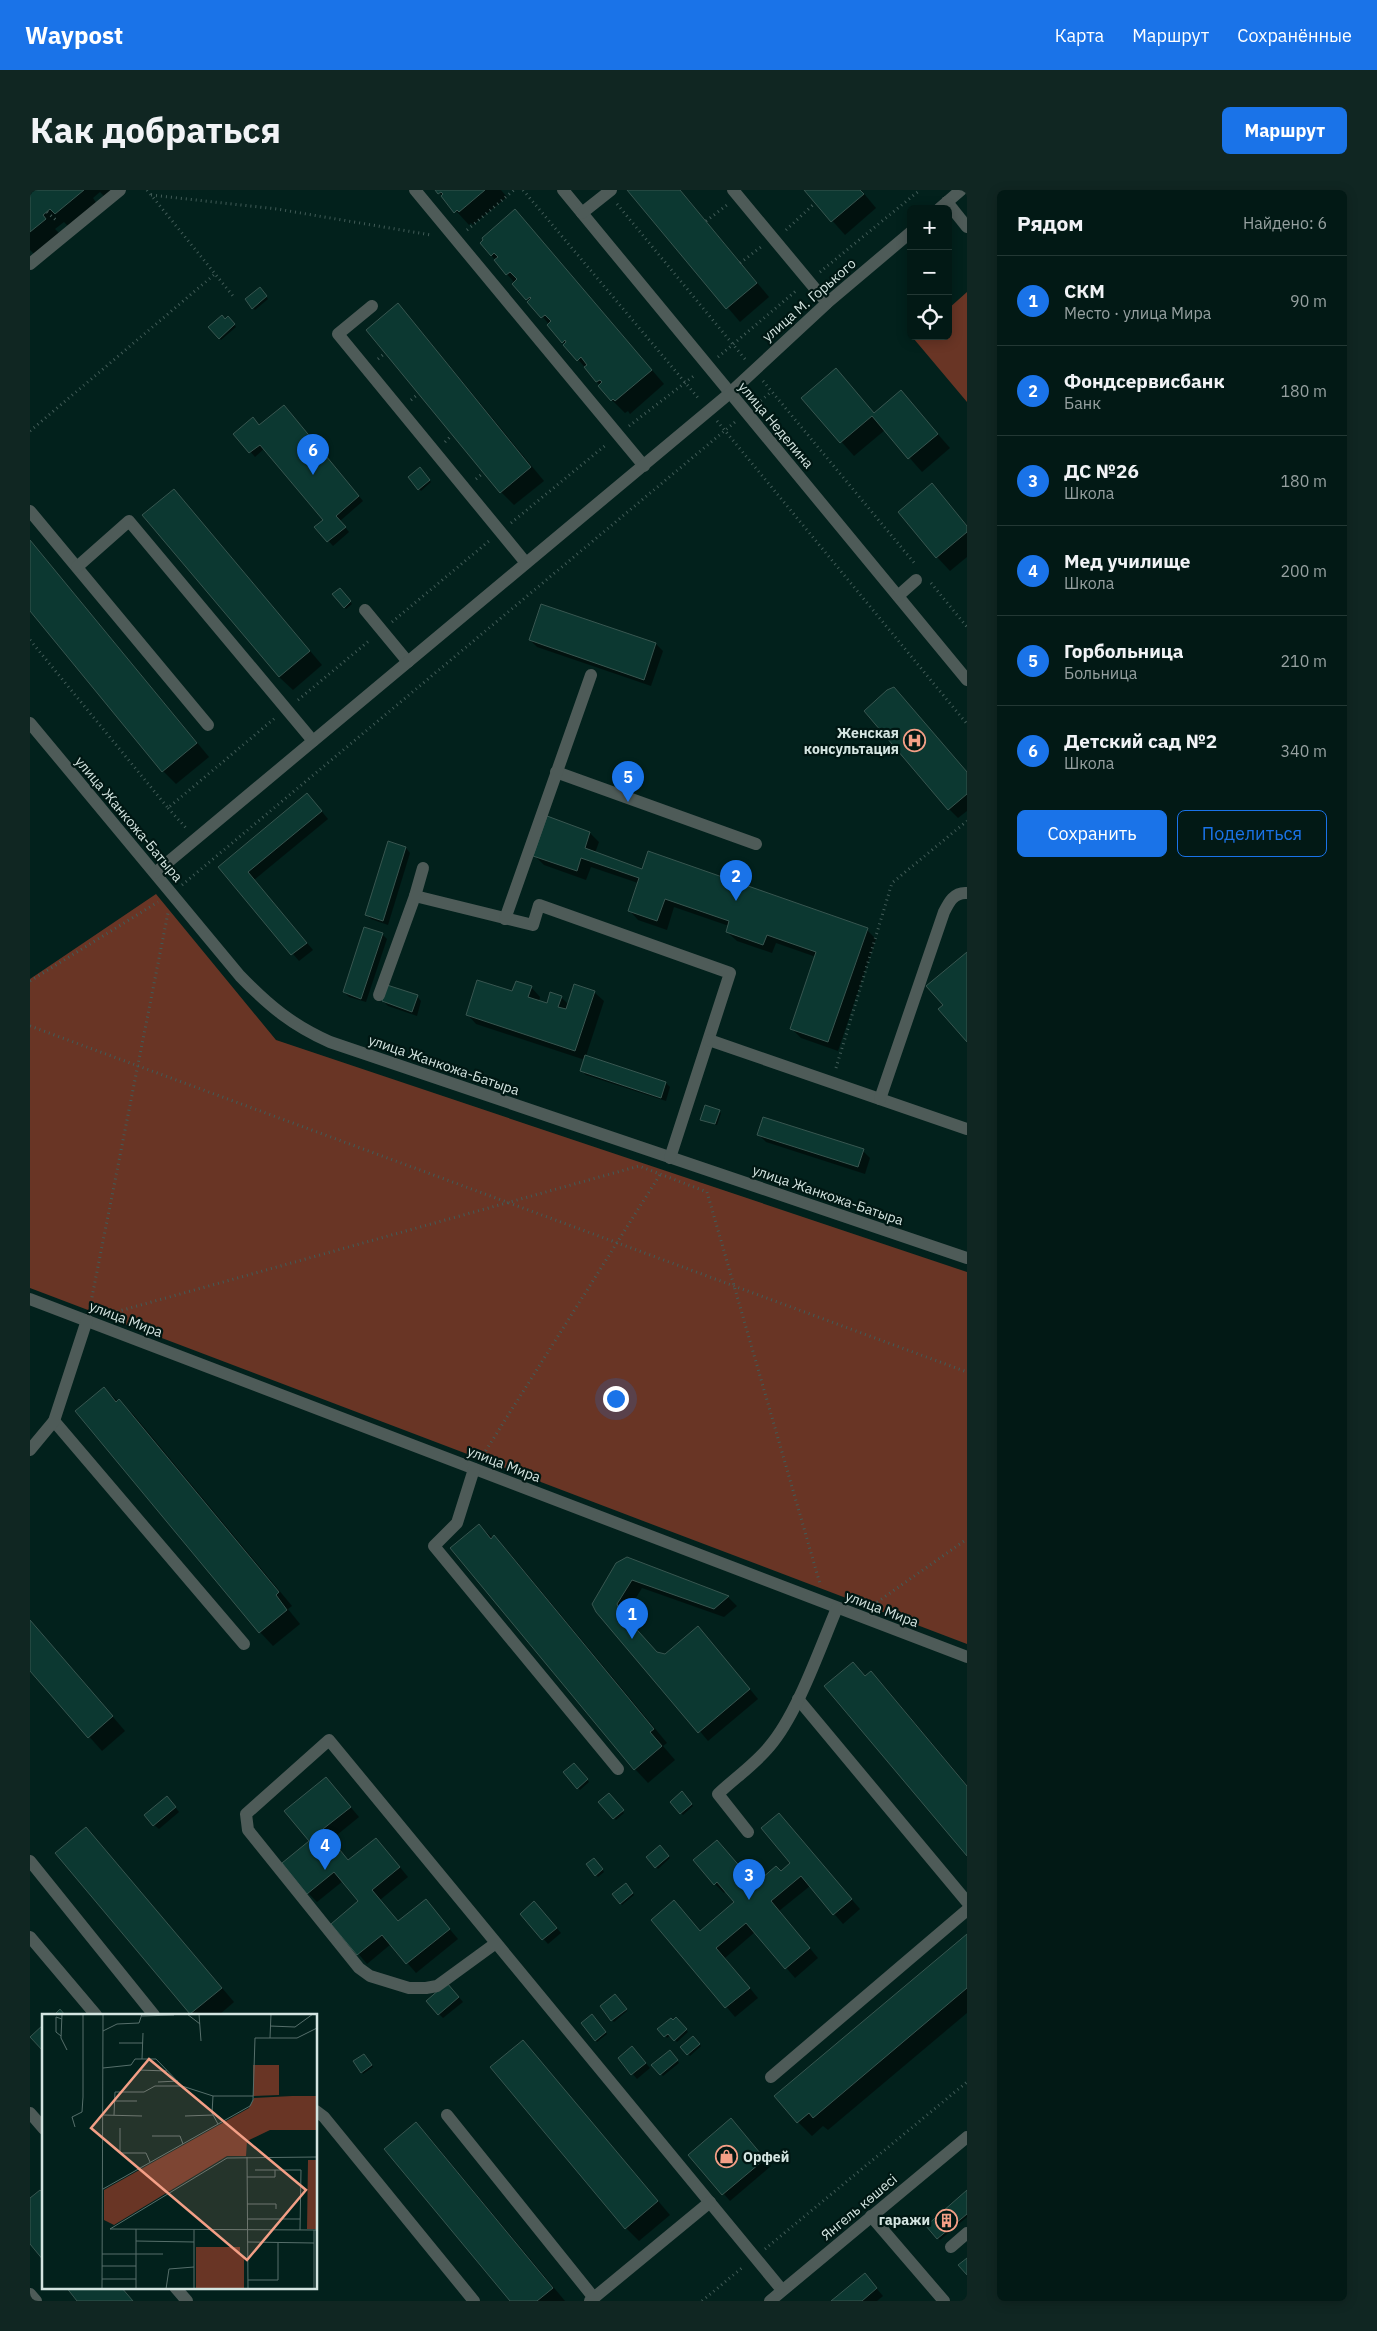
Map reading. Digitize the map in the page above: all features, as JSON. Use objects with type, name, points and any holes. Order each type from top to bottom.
[{"type":"street","points":[[30,264],[120,190]]},
{"type":"street","points":[[415,190],[644,466]]},
{"type":"street","name":"улица Неделина","points":[[563,190],[967,680]]},
{"type":"street","points":[[944,205],[961,190]]},
{"type":"street","points":[[582,214],[609,191]]},
{"type":"street","points":[[736,194],[827,303]]},
{"type":"street","points":[[952,214],[967,226]]},
{"type":"street","name":"улица М. Горького","points":[[155,873],[709,411],[827,303],[907,235]]},
{"type":"street","points":[[372,306],[338,334],[526,563]]},
{"type":"street","points":[[30,511],[208,725]]},
{"type":"street","points":[[77,567],[129,521],[313,742]]},
{"type":"street","points":[[898,596],[916,580]]},
{"type":"street","points":[[365,610],[408,662]]},
{"type":"street","points":[[505,919],[591,675]]},
{"type":"street","name":"улица Жанкожа-Батыра","points":[[30,723],[172,894],[259,995],[303,1030],[330,1042],[967,1258]]},
{"type":"street","points":[[556,772],[756,844]]},
{"type":"street","points":[[379,995],[415,896],[423,868]]},
{"type":"street","points":[[880,1099],[944,912],[950,900],[961,892],[967,893]]},
{"type":"street","points":[[415,896],[533,925],[538,905],[730,973],[670,1158]]},
{"type":"street","points":[[709,1040],[967,1129]]},
{"type":"street","name":"улица Мира","points":[[30,1299],[967,1657]]},
{"type":"street","points":[[30,1450],[54,1420],[87,1320]]},
{"type":"street","points":[[54,1420],[244,1644]]},
{"type":"street","points":[[474,1469],[457,1523],[434,1546],[618,1769]]},
{"type":"street","points":[[748,1832],[718,1794],[769,1747],[798,1699],[832,1606]]},
{"type":"street","points":[[798,1699],[967,1902]]},
{"type":"street","points":[[496,1943],[437,1986],[409,1988],[370,1976],[359,1968],[248,1830],[246,1814],[329,1740],[782,2290]]},
{"type":"street","points":[[30,1861],[153,2014]]},
{"type":"street","points":[[771,2077],[967,1910]]},
{"type":"street","points":[[30,1938],[95,2014]]},
{"type":"street","points":[[318,2112],[324,2117],[474,2301]]},
{"type":"street","points":[[30,2113],[42,2127]]},
{"type":"street","points":[[447,2115],[592,2299],[710,2202]]},
{"type":"street","name":"Янгель көшесі","points":[[770,2301],[967,2137]]},
{"type":"street","points":[[871,2216],[944,2301]]},
{"type":"street","points":[[951,2247],[967,2233]]},
{"type":"street","points":[[176,2288],[187,2301]]},
{"type":"street","points":[[30,2294],[36,2301]]},
{"type":"path","points":[[148,190],[233,296]]},
{"type":"path","points":[[151,195],[277,209],[456,239],[514,190]]},
{"type":"path","points":[[523,190],[685,382],[967,724]]},
{"type":"path","points":[[732,344],[920,190]]},
{"type":"path","points":[[609,191],[732,344],[917,566]]},
{"type":"path","points":[[706,221],[736,194]]},
{"type":"path","points":[[740,263],[774,240],[815,203]]},
{"type":"path","points":[[30,431],[215,274]]},
{"type":"path","points":[[501,532],[618,434],[685,382]]},
{"type":"path","points":[[30,981],[172,894],[725,431]]},
{"type":"path","points":[[929,581],[967,627]]},
{"type":"path","points":[[30,640],[195,840]]},
{"type":"path","points":[[168,808],[286,709]]},
{"type":"path","points":[[832,1081],[892,883],[967,821]]},
{"type":"path","points":[[172,894],[87,1320],[639,1166],[707,1192],[832,1606]]},
{"type":"path","points":[[30,1026],[967,1372]]},
{"type":"path","points":[[474,1469],[670,1158]]},
{"type":"path","points":[[858,1616],[967,1539]]},
{"type":"path","points":[[702,2301],[967,2082]]},
{"type":"shaded area","points":[[967,292],[967,402],[915,340],[952,340],[952,305]]},
{"type":"shaded area","points":[[156,894],[276,1040],[967,1272],[967,1644],[30,1288],[30,979]]},
{"type":"building","points":[[30,190],[84,190],[55,214],[50,209],[43,215],[46,219],[30,232]]},
{"type":"building","points":[[435,190],[485,190],[459,212],[457,210],[454,213],[441,196],[443,194],[441,192],[438,194]]},
{"type":"building","points":[[627,190],[680,190],[757,283],[726,309]]},
{"type":"building","points":[[804,190],[860,190],[864,194],[831,222]]},
{"type":"building","points":[[515,209],[652,370],[615,401],[613,399],[611,401],[598,386],[602,382],[600,380],[596,382],[584,367],[587,365],[581,357],[577,361],[563,345],[566,342],[565,340],[562,343],[547,325],[551,321],[545,315],[541,318],[527,302],[531,298],[526,300],[512,284],[517,279],[510,272],[506,275],[494,260],[498,257],[494,253],[491,256],[480,243],[483,240],[482,238]]},
{"type":"building","points":[[260,287],[267,296],[252,309],[245,299]]},
{"type":"building","points":[[398,303],[531,467],[500,493],[366,330]]},
{"type":"building","points":[[222,315],[225,319],[228,316],[235,324],[219,339],[208,327]]},
{"type":"building","points":[[836,368],[874,413],[901,390],[938,434],[908,459],[872,416],[840,443],[801,398]]},
{"type":"building","points":[[284,405],[359,496],[336,516],[346,527],[327,542],[314,527],[323,520],[260,445],[249,453],[233,434],[253,417],[259,425]]},
{"type":"building","points":[[420,467],[430,480],[418,490],[408,477]]},
{"type":"building","points":[[932,483],[967,526],[967,532],[936,558],[898,512]]},
{"type":"building","points":[[174,489],[310,651],[279,677],[142,515]]},
{"type":"building","points":[[30,540],[197,743],[162,772],[30,611]]},
{"type":"building","points":[[340,588],[351,601],[344,608],[332,594]]},
{"type":"building","points":[[541,604],[656,643],[644,680],[529,640]]},
{"type":"building","name":"Женская консультация","points":[[894,687],[967,772],[967,794],[948,810],[864,711],[887,690]]},
{"type":"building","points":[[307,793],[322,811],[248,872],[307,943],[291,955],[218,867]]},
{"type":"building","points":[[547,816],[590,832],[585,848],[642,869],[648,851],[868,928],[828,1042],[790,1029],[816,952],[767,935],[763,945],[726,932],[729,921],[665,899],[657,921],[628,911],[639,878],[581,858],[577,871],[533,856]]},
{"type":"building","points":[[388,841],[406,847],[383,921],[365,915]]},
{"type":"building","points":[[364,927],[383,933],[361,999],[343,992]]},
{"type":"building","points":[[967,952],[967,1042],[938,1009],[943,1005],[926,986]]},
{"type":"building","points":[[477,980],[512,991],[516,981],[532,986],[528,997],[547,1003],[550,992],[562,996],[558,1007],[566,1009],[574,984],[595,991],[575,1051],[466,1015]]},
{"type":"building","points":[[387,985],[418,995],[412,1012],[382,1001]]},
{"type":"building","points":[[585,1055],[666,1082],[661,1098],[580,1071]]},
{"type":"building","points":[[705,1105],[720,1110],[715,1124],[700,1120]]},
{"type":"building","points":[[763,1117],[864,1149],[858,1167],[757,1135]]},
{"type":"building","points":[[104,1387],[116,1402],[119,1399],[279,1592],[276,1595],[287,1610],[259,1633],[75,1411]]},
{"type":"building","points":[[479,1524],[491,1539],[494,1535],[654,1729],[650,1732],[662,1746],[634,1770],[450,1548]]},
{"type":"building","points":[[627,1557],[729,1596],[714,1609],[632,1580],[617,1604],[620,1611],[657,1652],[665,1654],[698,1626],[750,1689],[698,1733],[596,1612],[592,1604],[616,1563]]},
{"type":"building","points":[[30,1620],[113,1716],[88,1738],[30,1671]]},
{"type":"building","points":[[853,1662],[865,1676],[871,1671],[967,1786],[967,1856],[824,1686]]},
{"type":"building","points":[[574,1763],[588,1779],[577,1789],[563,1772]]},
{"type":"building","points":[[326,1777],[351,1807],[323,1829],[348,1860],[376,1838],[400,1867],[372,1890],[398,1921],[426,1899],[450,1929],[406,1964],[382,1935],[357,1955],[331,1924],[358,1901],[334,1872],[307,1894],[282,1863],[309,1841],[284,1811]]},
{"type":"building","points":[[682,1791],[692,1804],[680,1814],[670,1802]]},
{"type":"building","points":[[609,1793],[624,1810],[613,1819],[598,1802]]},
{"type":"building","points":[[167,1796],[176,1807],[153,1826],[144,1815]]},
{"type":"building","points":[[779,1813],[852,1899],[833,1915],[801,1876],[771,1901],[810,1948],[785,1969],[746,1923],[716,1948],[750,1988],[725,2008],[651,1920],[674,1900],[700,1931],[734,1902],[717,1882],[714,1885],[693,1860],[717,1840],[755,1884],[776,1866],[781,1871],[790,1863],[761,1828]]},
{"type":"building","points":[[86,1827],[222,1988],[190,2014],[55,1853]]},
{"type":"building","points":[[660,1845],[669,1856],[655,1868],[646,1857]]},
{"type":"building","points":[[594,1858],[603,1869],[595,1876],[586,1864]]},
{"type":"building","points":[[626,1883],[633,1893],[620,1904],[612,1894]]},
{"type":"building","points":[[534,1901],[557,1928],[542,1940],[520,1914]]},
{"type":"building","points":[[967,1934],[967,1988],[813,2118],[809,2113],[797,2123],[774,2096]]},
{"type":"building","points":[[447,1983],[459,1997],[438,2015],[426,2001]]},
{"type":"building","points":[[615,1994],[627,2009],[611,2021],[600,2006]]},
{"type":"building","points":[[60,2009],[64,2014],[55,2014]]},
{"type":"building","points":[[592,2014],[606,2032],[595,2041],[581,2023]]},
{"type":"building","points":[[676,2017],[687,2029],[674,2041],[668,2034],[664,2037],[657,2029],[671,2018],[673,2020]]},
{"type":"building","points":[[42,2026],[42,2050],[30,2037]]},
{"type":"building","points":[[693,2036],[700,2044],[687,2055],[680,2047]]},
{"type":"building","points":[[523,2040],[658,2201],[625,2229],[490,2067]]},
{"type":"building","points":[[632,2046],[646,2063],[631,2075],[618,2058]]},
{"type":"building","points":[[670,2050],[678,2060],[660,2075],[651,2065]]},
{"type":"building","points":[[364,2054],[372,2065],[361,2073],[353,2061]]},
{"type":"building","name":"Орфей","points":[[731,2118],[765,2159],[722,2195],[688,2155]]},
{"type":"building","points":[[416,2122],[553,2288],[537,2301],[510,2301],[384,2149]]},
{"type":"building","points":[[40,2190],[42,2192],[42,2259],[30,2244],[30,2198]]},
{"type":"building","name":"гаражи","points":[[967,2190],[967,2214],[937,2239],[926,2226]]},
{"type":"building","points":[[967,2258],[967,2275],[958,2265]]},
{"type":"building","points":[[865,2273],[877,2288],[862,2301],[831,2301]]},
{"type":"building","points":[[67,2288],[122,2288],[133,2301],[77,2301]]},
{"type":"place","name":"Детский сад №2","points":[[313,475]]},
{"type":"place","name":"Женская консультация","points":[[915,741]]},
{"type":"place","name":"Горбольница","points":[[628,802]]},
{"type":"place","name":"Фондсервисбанк","points":[[736,901]]},
{"type":"place","name":"СКМ","points":[[632,1639]]},
{"type":"place","name":"Мед училище","points":[[325,1870]]},
{"type":"place","name":"ДС №26","points":[[749,1900]]},
{"type":"place","name":"Орфей","points":[[727,2157]]},
{"type":"place","name":"гаражи","points":[[946,2220]]}]
